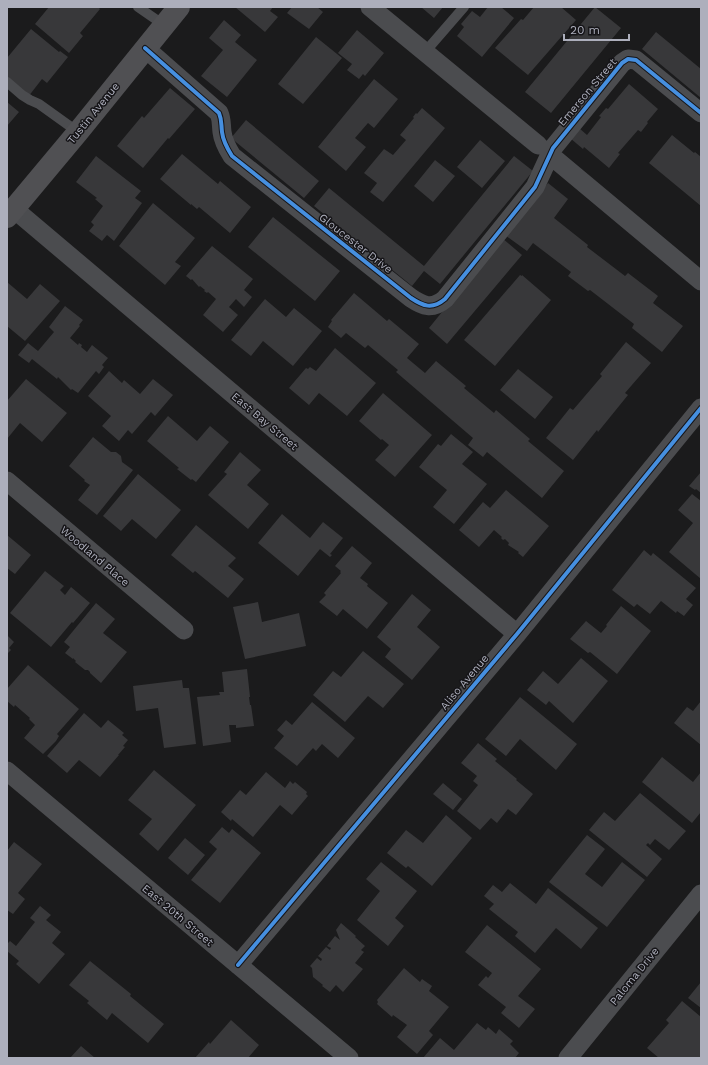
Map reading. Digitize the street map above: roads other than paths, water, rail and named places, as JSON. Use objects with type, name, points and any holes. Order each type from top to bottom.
[{"type":"street","name":"Tustin Avenue","points":[[9,209],[78,132],[179,7]]},
{"type":"street","points":[[370,7],[701,281]]},
{"type":"street","name":"Gloucester Drive","points":[[145,48],[219,113],[226,145],[232,156],[421,304],[432,306],[439,304],[445,299],[535,187],[544,150]]},
{"type":"street","name":"Emerson Street","points":[[544,150],[552,148],[622,62],[628,59],[636,60],[701,113]]},
{"type":"street","name":"East Bay Street","points":[[9,209],[517,634]]},
{"type":"street","name":"Aliso Avenue","points":[[238,965],[517,634],[701,408]]},
{"type":"street","name":"Woodland Place","points":[[7,481],[184,630]]},
{"type":"street","name":"East 20th Street","points":[[7,771],[349,1058]]},
{"type":"street","name":"Paloma Drive","points":[[568,1058],[701,894]]},
{"type":"lane","points":[[138,7],[164,26]]},
{"type":"lane","points":[[425,52],[464,7]]},
{"type":"lane","points":[[7,82],[22,95],[39,104],[78,132]]}]
